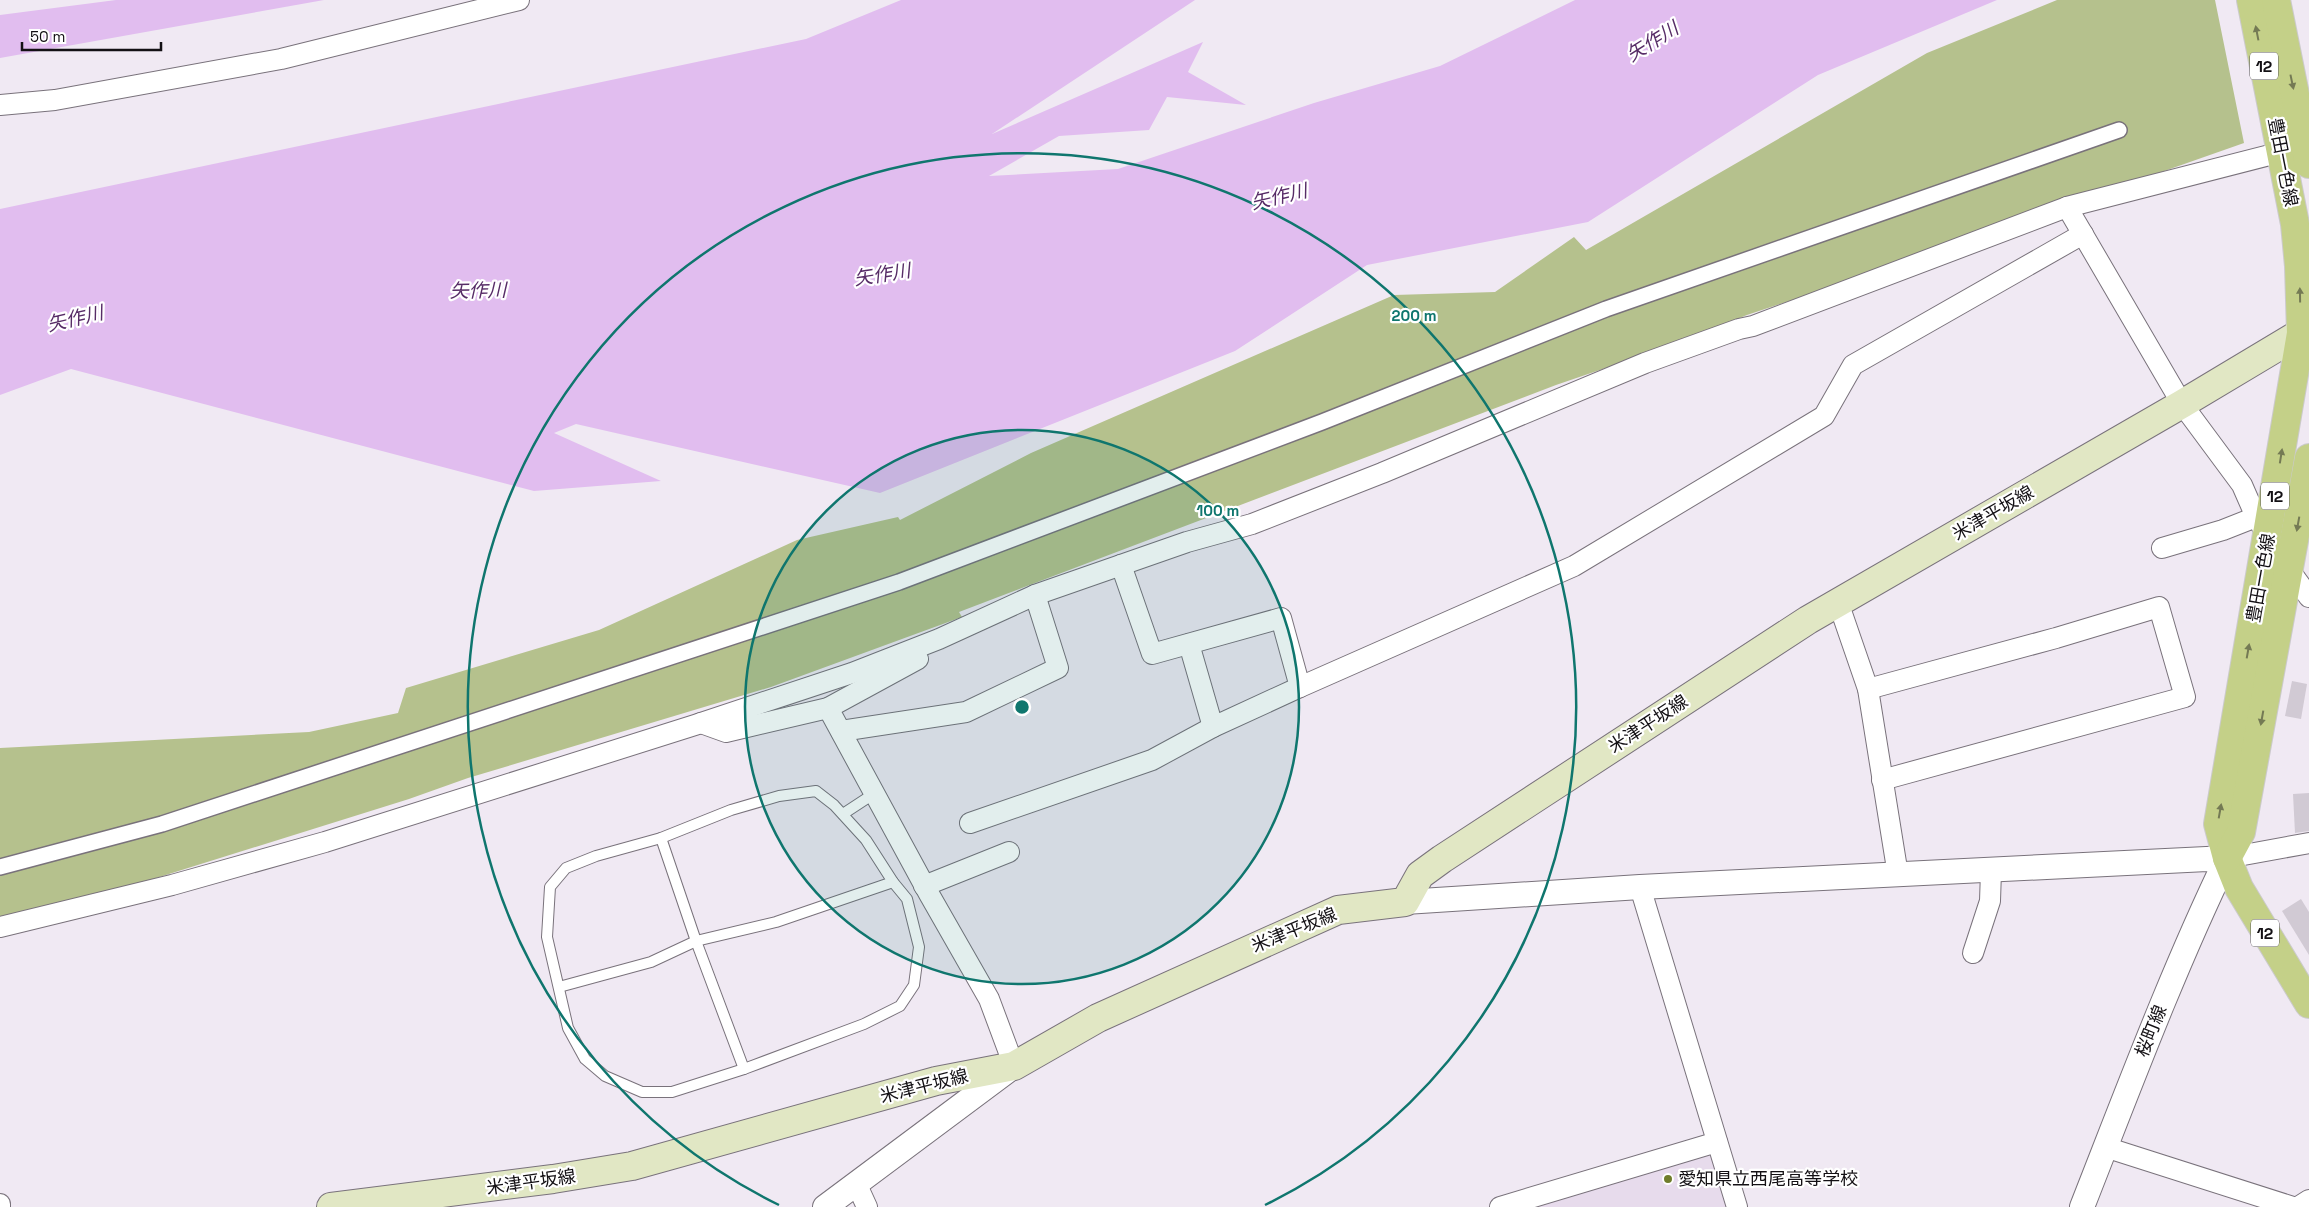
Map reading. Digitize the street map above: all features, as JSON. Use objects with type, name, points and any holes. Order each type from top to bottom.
[{"type":"main road","name":"豊田一色線","points":[[2251,0],[2297,144]]},
{"type":"main road","name":"豊田一色線","points":[[2276,0],[2297,144],[2295,224],[2305,330],[2262,526],[2218,824],[2227,858],[2239,888],[2306,993]]},
{"type":"main road","name":"米津平坂線","points":[[331,1207],[552,1180],[632,1166],[936,1081],[1014,1066],[1098,1018],[1338,910],[1405,902],[1420,874],[1800,626],[1838,602],[2182,404],[2305,330]]},
{"type":"main road","name":"豊田一色線","points":[[2227,858],[2241,832],[2309,458]]},
{"type":"street","points":[[0,105],[55,100],[282,59],[519,0]]},
{"type":"street","points":[[0,867],[162,824],[899,582],[1322,422],[1606,309],[2119,130]]},
{"type":"street","points":[[0,927],[172,886],[325,842],[701,723],[852,673],[939,639],[1035,596],[1187,542],[1252,524],[1382,473],[1645,363],[1739,329],[1753,326],[2067,207],[2297,144]]},
{"type":"street","points":[[2067,207],[2182,404],[2242,485],[2262,526],[2289,571],[2309,597]]},
{"type":"street","points":[[970,824],[1152,760],[1213,727],[1300,687],[1574,566],[1824,416],[1853,365],[2083,234]]},
{"type":"street","points":[[2162,548],[2222,530],[2262,526]]},
{"type":"street","points":[[1121,565],[1152,654],[1281,618],[1300,687]]},
{"type":"street","points":[[841,731],[966,712],[1058,668],[1035,596]]},
{"type":"street","points":[[1838,602],[1868,689],[1898,875]]},
{"type":"street","points":[[1868,689],[2056,638],[2158,607],[2185,697],[1882,780]]},
{"type":"street","points":[[701,723],[726,732],[828,708],[918,659],[939,639]]},
{"type":"street","points":[[1189,644],[1213,727]]},
{"type":"street","points":[[825,1207],[1014,1066],[989,999],[924,886],[828,708]]},
{"type":"street","points":[[1405,902],[1640,887],[2227,858],[2309,842]]},
{"type":"street","points":[[924,886],[1009,852]]},
{"type":"street","name":"桜町線","points":[[2082,1207],[2194,925],[2227,858]]},
{"type":"street","points":[[1973,953],[1990,901],[1991,871]]},
{"type":"street","points":[[1640,887],[1737,1207]]},
{"type":"street","points":[[1500,1207],[1718,1142]]},
{"type":"street","points":[[2105,1147],[2293,1207]]},
{"type":"street","points":[[856,1183],[867,1207]]},
{"type":"street","points":[[2298,1207],[2309,1200]]},
{"type":"lane","points":[[816,791],[843,814],[866,840],[893,882],[907,898],[920,947],[914,985],[900,1006],[864,1024],[744,1069],[672,1092],[642,1092],[605,1076],[584,1059],[568,1028],[547,937],[550,887],[566,868],[596,856],[661,838],[732,810],[779,796],[816,791]]},
{"type":"lane","points":[[843,814],[875,793]]},
{"type":"lane","points":[[661,838],[696,941],[744,1069]]},
{"type":"lane","points":[[560,987],[651,962],[696,941],[776,922],[893,882]]},
{"type":"shaded area","name":"愛知県立西尾高等学校","points":[[1710,1151],[1727,1207],[1524,1207]]},
{"type":"green space","points":[[2057,0],[2215,0],[2244,143],[1865,276],[1747,315],[1667,347],[1556,385],[959,612],[962,617],[771,687],[468,778],[409,799],[153,879],[0,920],[0,748],[309,732],[398,713],[406,688],[599,630],[797,540],[898,517],[900,520],[1031,453],[1394,295],[1495,292],[1574,237],[1586,250],[1927,53]]},
{"type":"water","points":[[116,0],[324,0],[0,58],[0,15]]},
{"type":"water","name":"矢作川","points":[[901,0],[1195,0],[992,134],[1203,42],[1188,72],[1246,105],[1167,97],[1149,130],[1059,136],[989,176],[1118,169],[1314,103],[1440,66],[1575,0],[1997,0],[1818,75],[1588,222],[1367,265],[1235,351],[880,493],[576,424],[554,433],[661,481],[534,491],[71,369],[0,395],[0,209],[806,39]]},
{"type":"building","points":[[2292,681],[2307,684],[2301,719],[2285,716]]},
{"type":"building","points":[[2309,793],[2309,831],[2295,833],[2293,794]]},
{"type":"building","points":[[2301,899],[2309,912],[2309,955],[2282,911]]},
{"type":"place","name":"愛知県立西尾高等学校","points":[[1668,1179]]}]
